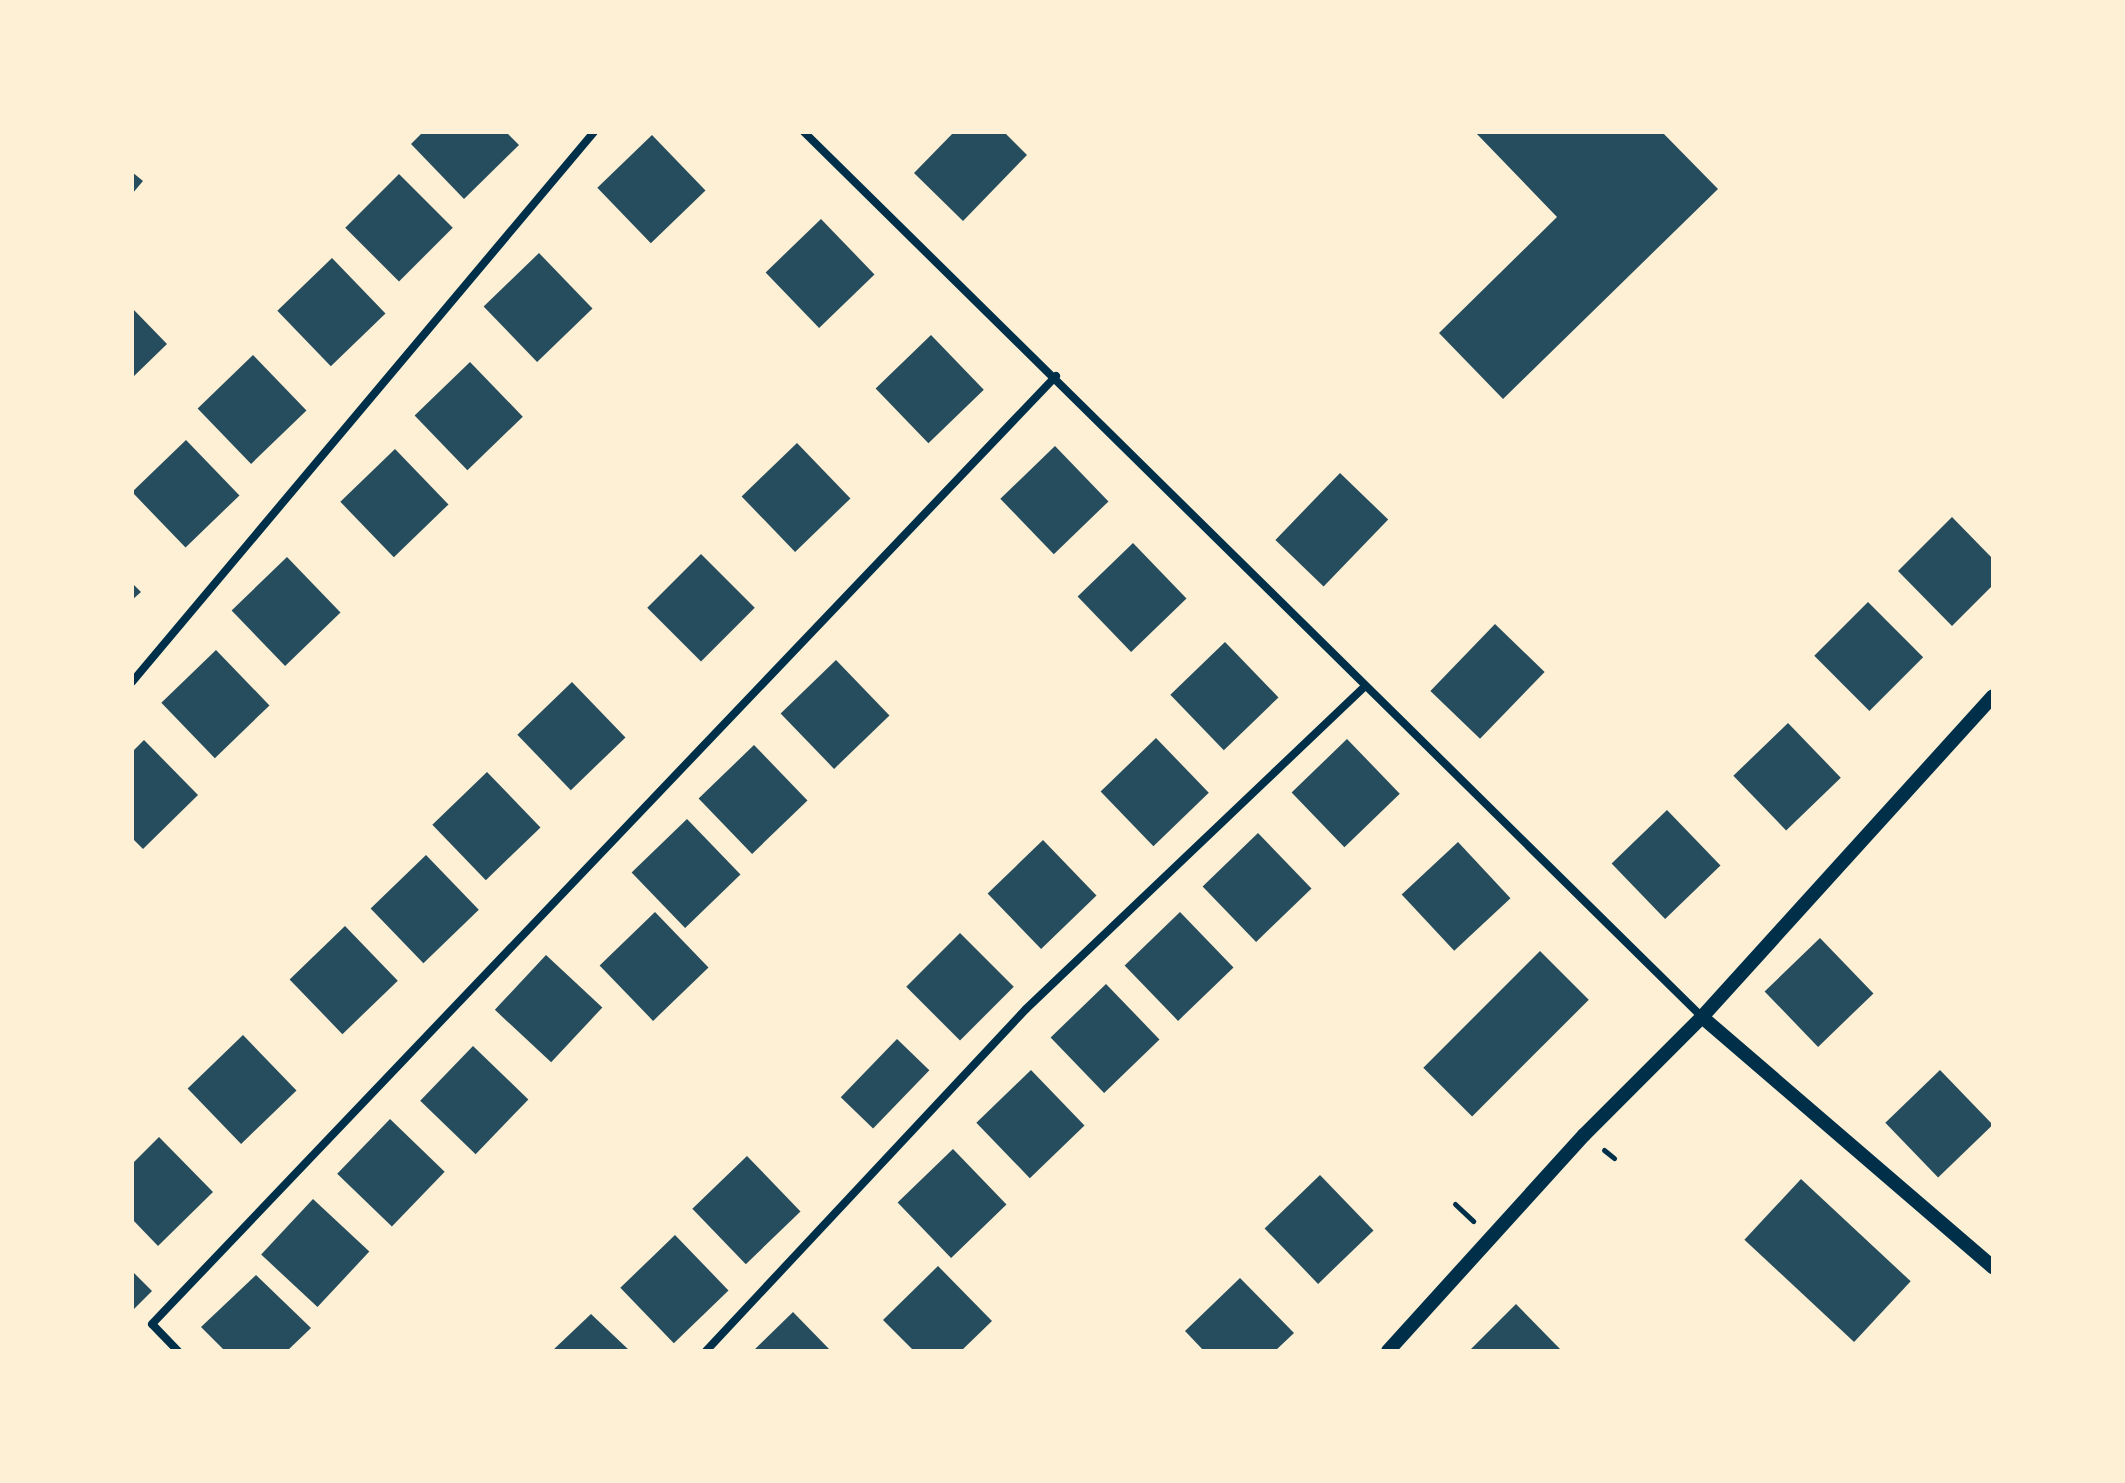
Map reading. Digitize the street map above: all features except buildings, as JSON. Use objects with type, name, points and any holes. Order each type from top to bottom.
[{"type":"street","points":[[132,682],[594,132]]},
{"type":"street","points":[[804,132],[1056,376],[1363,688],[1702,1017],[1993,1267]]},
{"type":"street","points":[[178,1351],[152,1324],[1056,376]]},
{"type":"street","points":[[706,1351],[1026,1009],[1363,688]]},
{"type":"street","points":[[1388,1351],[1584,1135],[1702,1017],[1993,696]]}]
